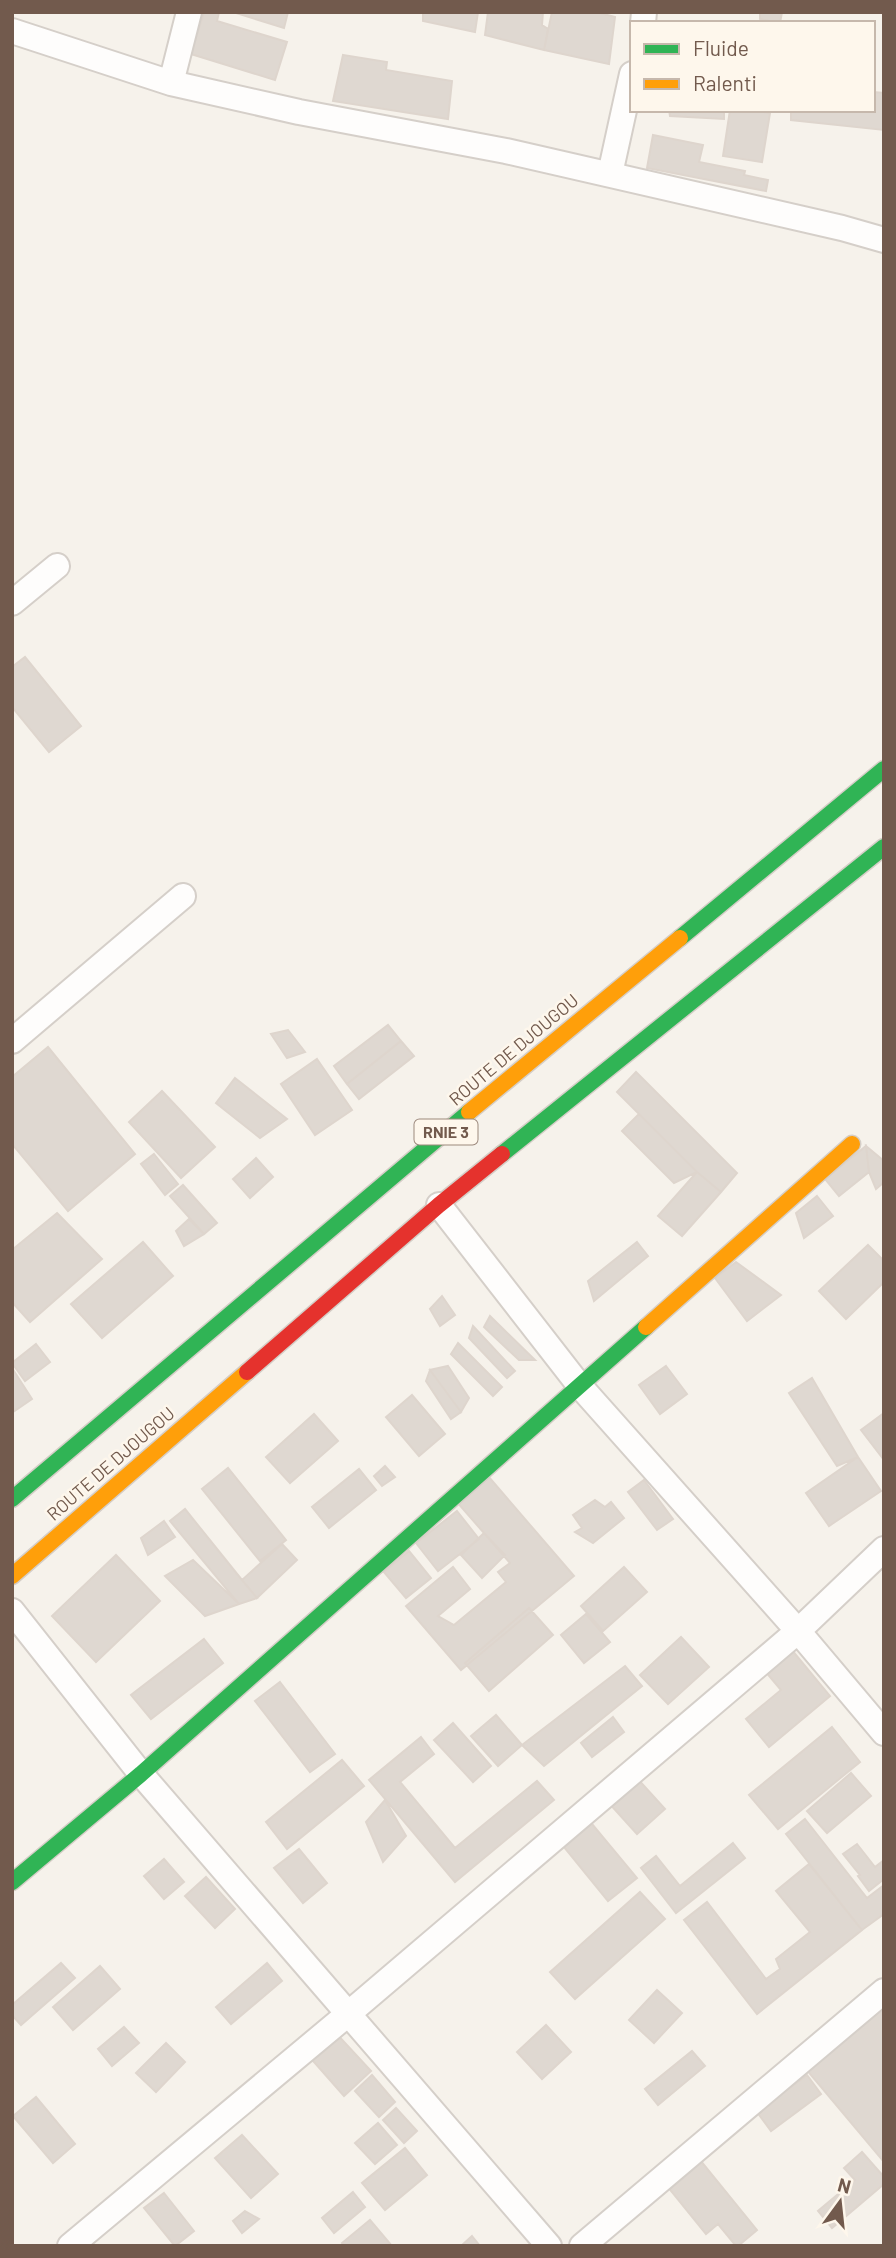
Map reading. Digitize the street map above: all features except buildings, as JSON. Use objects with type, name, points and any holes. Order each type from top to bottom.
[{"type":"main road","name":"ROUTE DE DJOUGOU","points":[[12,1499],[420,1153],[884,769]]},
{"type":"main road","name":"ROUTE DE DJOUGOU","points":[[12,1576],[439,1205],[884,847]]},
{"type":"main road","points":[[12,1882],[141,1774],[852,1144]]},
{"type":"street","points":[[171,83],[189,12]]},
{"type":"street","points":[[12,31],[171,83],[299,112],[506,150],[884,240]]},
{"type":"street","points":[[610,174],[630,83]]},
{"type":"street","points":[[12,603],[57,566]]},
{"type":"street","points":[[12,1041],[183,896]]},
{"type":"street","points":[[439,1205],[579,1385],[798,1631],[884,1733]]},
{"type":"street","points":[[70,2246],[348,2014],[798,1631],[884,1549]]},
{"type":"street","points":[[12,1611],[141,1774],[549,2246]]},
{"type":"street","points":[[582,2246],[884,1991]]},
{"type":"traffic: fast","points":[[680,938],[884,769]]},
{"type":"traffic: fast","points":[[502,1154],[884,847]]},
{"type":"traffic: fast","points":[[12,1499],[469,1112]]},
{"type":"traffic: fast","points":[[12,1882],[141,1774],[646,1327]]},
{"type":"traffic: slow","points":[[469,1112],[680,938]]},
{"type":"traffic: slow","points":[[646,1327],[852,1144]]},
{"type":"traffic: slow","points":[[12,1576],[247,1372]]},
{"type":"traffic: jam","points":[[247,1372],[439,1205],[502,1154]]}]
